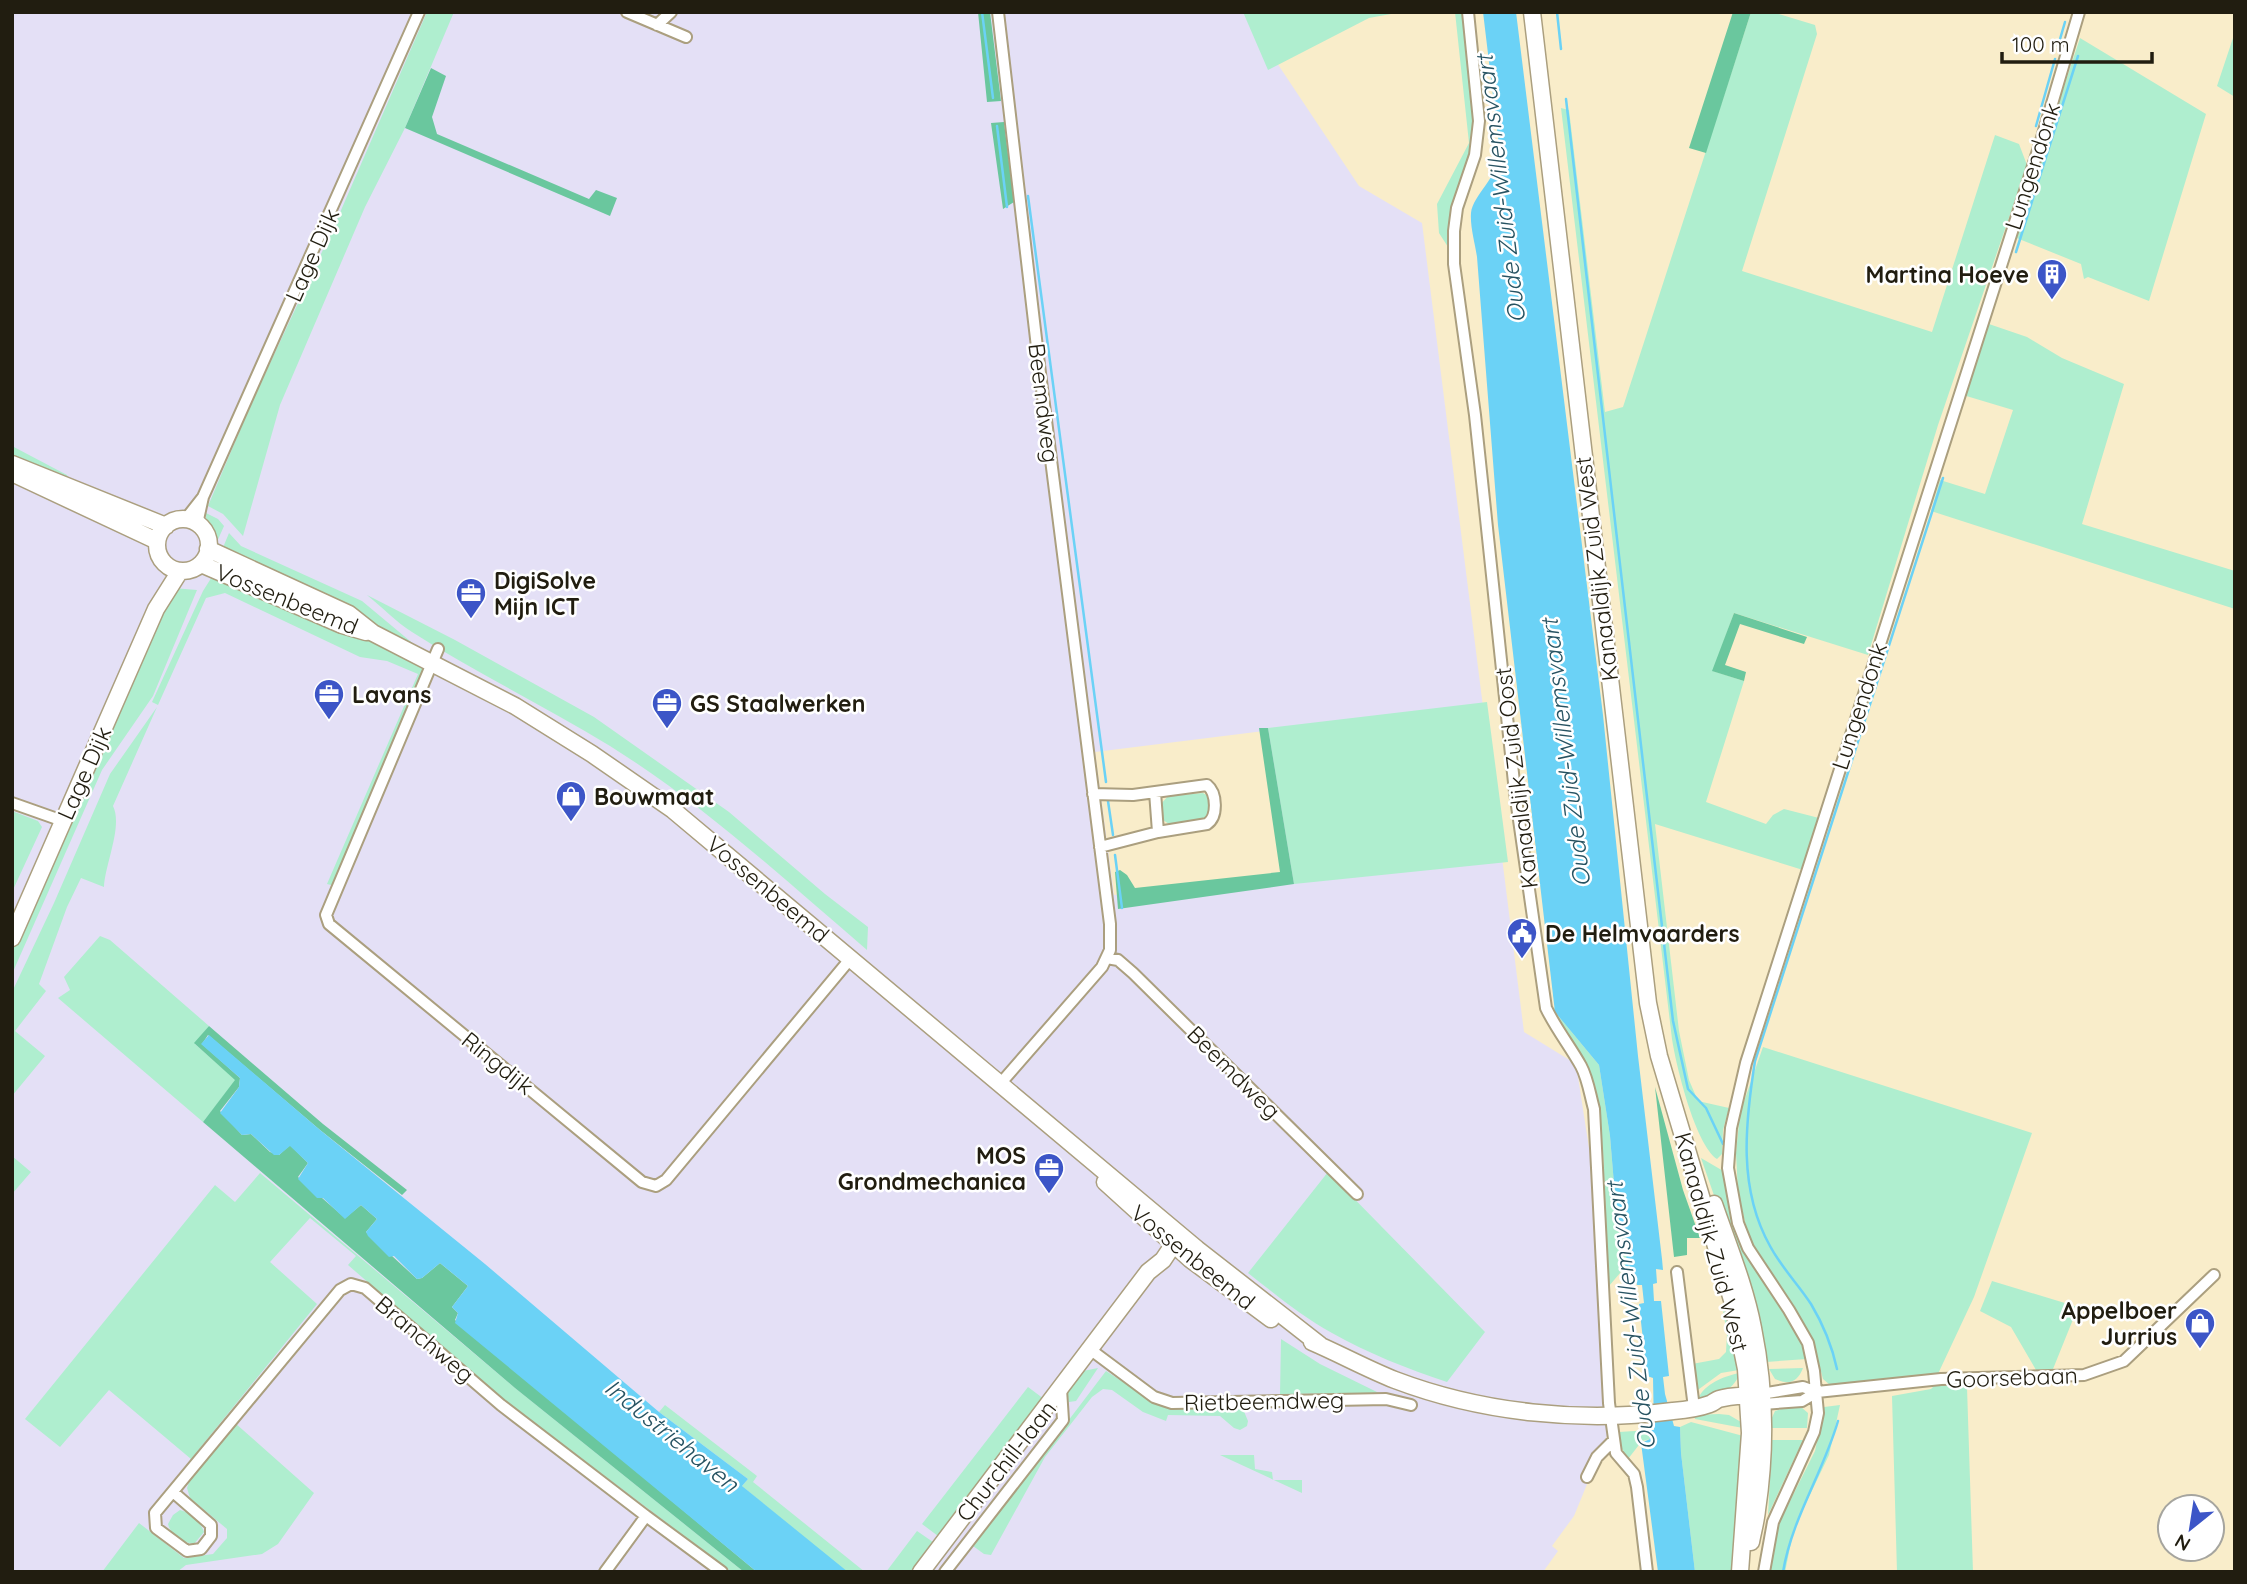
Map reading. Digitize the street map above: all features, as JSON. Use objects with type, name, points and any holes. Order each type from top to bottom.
[{"type":"main road","name":"Kanaaldijk Zuid West","points":[[1532,12],[1645,984],[1659,1056],[1732,1300],[1755,1400],[1758,1499],[1748,1572]]},
{"type":"main road","points":[[12,464],[166,526]]},
{"type":"main road","points":[[12,473],[157,541]]},
{"type":"main road","points":[[177,520],[191,522],[205,532],[204,556],[189,570],[173,568],[158,551],[157,541],[166,526],[177,520]]},
{"type":"main road","name":"Vossenbeemd","points":[[204,556],[342,625],[373,633],[435,656],[592,754],[663,803],[1080,1150],[1174,1239],[1253,1307],[1299,1336],[1394,1379],[1447,1396],[1541,1413],[1611,1416],[1674,1411],[1712,1404],[1720,1408],[1755,1400]]},
{"type":"main road","name":"Lage Dijk","points":[[12,938],[173,568]]},
{"type":"main road","name":"Churchill-laan","points":[[920,1572],[1149,1272],[1155,1254],[1174,1239]]},
{"type":"main road","name":"Kanaaldijk Zuid West","points":[[1740,1572],[1750,1433],[1755,1400]]},
{"type":"street","name":"Lage Dijk","points":[[191,522],[419,12]]},
{"type":"street","points":[[628,12],[686,37]]},
{"type":"street","points":[[657,25],[671,12]]},
{"type":"street","name":"Beemdweg","points":[[998,12],[1040,373],[1110,925],[1107,958],[1118,960],[1133,973],[1357,1194]]},
{"type":"street","name":"Kanaaldijk Zuid Oost","points":[[1468,12],[1479,121],[1475,155],[1457,208],[1454,264],[1476,429],[1515,792],[1546,1009],[1555,1028],[1581,1065],[1587,1078],[1594,1110],[1611,1416],[1616,1453],[1634,1474],[1647,1572]]},
{"type":"street","name":"Lungendonk","points":[[1817,1392],[1808,1343],[1748,1248],[1738,1223],[1728,1168],[1731,1128],[1746,1063],[2041,141],[2079,12]]},
{"type":"street","name":"Ringdijk","points":[[435,656],[326,915],[329,924],[642,1182],[656,1186],[666,1180],[851,958]]},
{"type":"street","points":[[1093,793],[1133,795],[1207,786],[1213,793],[1215,815],[1207,824],[1158,832],[1100,847]]},
{"type":"street","points":[[1155,792],[1158,832]]},
{"type":"street","points":[[12,803],[63,821]]},
{"type":"street","points":[[1000,1084],[1107,958]]},
{"type":"street","name":"Kanaaldijk Zuid West","points":[[1677,1272],[1694,1408]]},
{"type":"street","name":"Goorsebaan","points":[[1755,1400],[1802,1401],[1817,1392],[1941,1379],[2095,1373],[2124,1361],[2214,1275]]},
{"type":"street","name":"Branchweg","points":[[173,1492],[211,1525],[211,1536],[201,1549],[187,1551],[156,1528],[155,1513],[340,1290],[351,1284],[365,1288],[502,1405],[646,1516]]},
{"type":"street","name":"Rietbeemdweg","points":[[1091,1350],[1147,1392],[1172,1403],[1386,1399],[1411,1405]]},
{"type":"street","name":"Churchill-laan","points":[[945,1572],[1063,1420],[1062,1389]]},
{"type":"street","points":[[1764,1572],[1773,1522],[1814,1432],[1818,1413],[1817,1392]]},
{"type":"street","points":[[1587,1477],[1597,1457],[1614,1440]]},
{"type":"street","points":[[605,1572],[646,1516],[722,1572]]},
{"type":"street","name":"Churchill-laan","points":[[950,1533],[965,1546]]},
{"type":"shaded area","points":[[12,12],[1248,12],[1275,60],[1359,186],[1422,223],[1524,1032],[1576,1064],[1599,1213],[1600,1332],[1608,1433],[1574,1516],[1552,1546],[1558,1551],[1543,1572],[12,1572]],"holes":[[[1264,731],[1287,877],[1114,895],[1095,752]]]},
{"type":"green space","points":[[427,12],[454,12],[405,128],[365,207],[280,405],[243,536],[223,514],[208,506]]},
{"type":"green space","points":[[978,12],[990,12],[1001,101],[987,102]]},
{"type":"green space","points":[[1243,12],[1402,12],[1369,18],[1268,70]]},
{"type":"green space","points":[[1455,12],[1464,12],[1475,111],[1472,162],[1451,209],[1448,247],[1439,233],[1437,204],[1469,143]]},
{"type":"green space","points":[[1733,12],[1751,12],[1706,153],[1689,148]]},
{"type":"green space","points":[[1751,12],[1772,12],[1815,25],[1817,34],[1742,271],[1932,332],[1995,135],[2019,144],[2027,165],[1938,425],[1868,655],[1734,613],[1713,671],[1744,681],[1706,802],[1766,824],[1773,815],[1784,809],[1819,818],[1803,870],[1655,824],[1679,1031],[1689,1080],[1698,1101],[1729,1108],[1723,1130],[1722,1154],[1717,1159],[1701,1138],[1694,1121],[1672,1039],[1561,108],[1569,110],[1605,412],[1623,407]]},
{"type":"green space","points":[[2235,32],[2235,97],[2217,86]]},
{"type":"green space","points":[[2080,38],[2206,114],[2149,301],[2088,277],[2084,279],[2081,264],[2014,237]]},
{"type":"green space","points":[[431,68],[446,76],[432,117],[437,134],[589,199],[596,190],[617,198],[610,216],[405,128]]},
{"type":"green space","points":[[1004,122],[1014,202],[1003,209],[991,123]]},
{"type":"green space","points":[[1986,323],[2027,337],[2062,358],[2124,384],[2082,524],[2235,571],[2235,609],[1931,511],[1940,480],[1985,494],[2013,410],[1963,395]]},
{"type":"green space","points":[[12,446],[67,475],[71,483],[12,459]]},
{"type":"green space","points":[[206,513],[218,519],[224,526],[216,544],[206,525]]},
{"type":"green space","points":[[229,533],[241,546],[362,601],[422,651],[350,608],[222,550]]},
{"type":"green space","points":[[215,572],[371,638],[426,667],[335,886],[327,884],[418,674],[387,661],[360,657],[225,593],[206,598],[158,705],[152,702],[203,591]]},
{"type":"green space","points":[[173,588],[197,590],[153,696],[102,770],[12,974],[12,949]]},
{"type":"green space","points":[[367,595],[594,717],[729,812],[868,927],[867,950],[678,792],[610,746],[412,632]]},
{"type":"green space","points":[[1734,613],[1807,637],[1804,644],[1740,624],[1725,665],[1746,672],[1744,681],[1712,671]]},
{"type":"green space","points":[[1487,702],[1508,862],[1294,884],[1268,728]]},
{"type":"green space","points":[[157,707],[113,806],[116,814],[115,834],[104,887],[81,878],[67,907],[39,984],[46,991],[15,1031],[45,1056],[12,1096],[12,992],[110,774]]},
{"type":"green space","points":[[1259,728],[1268,728],[1294,884],[1118,909],[1115,872],[1120,870],[1127,875],[1135,888],[1280,872]]},
{"type":"green space","points":[[1203,793],[1211,798],[1213,813],[1207,819],[1169,824],[1163,820],[1161,804],[1168,796]]},
{"type":"green space","points":[[12,811],[38,821],[42,827],[12,892]]},
{"type":"green space","points":[[1570,822],[1555,1012],[1599,1065],[1610,1136],[1616,1208],[1627,1251],[1626,1266],[1609,1286],[1603,1151],[1596,1094],[1589,1069],[1551,1015],[1555,1007],[1534,826]]},
{"type":"green space","points":[[100,936],[110,940],[209,1026],[195,1044],[236,1080],[203,1122],[58,998],[70,990],[64,977]]},
{"type":"green space","points":[[209,1026],[323,1124],[407,1190],[402,1195],[208,1035],[202,1044],[240,1078],[239,1087],[220,1111],[242,1135],[251,1134],[270,1152],[279,1155],[290,1145],[308,1163],[298,1177],[345,1218],[361,1205],[377,1219],[366,1232],[417,1279],[440,1263],[468,1286],[452,1307],[458,1313],[455,1320],[757,1572],[744,1572],[515,1388],[203,1122],[235,1080],[194,1043]]},
{"type":"green space","points":[[1763,1047],[2032,1133],[1974,1297],[1937,1376],[1840,1386],[1830,1385],[1823,1379],[1813,1341],[1753,1246],[1738,1193],[1736,1153],[1740,1113]]},
{"type":"green space","points":[[1655,1087],[1683,1190],[1700,1238],[1687,1238],[1687,1255],[1674,1257]]},
{"type":"green space","points":[[12,1156],[31,1172],[12,1194]]},
{"type":"green space","points":[[1701,1158],[1725,1172],[1731,1202],[1767,1285],[1799,1335],[1807,1359],[1766,1362]]},
{"type":"green space","points":[[1328,1172],[1485,1332],[1447,1382],[1388,1360],[1332,1333],[1248,1273]]},
{"type":"green space","points":[[260,1173],[515,1388],[744,1572],[732,1572],[505,1401],[348,1265],[356,1256],[310,1218],[270,1262],[317,1304],[191,1459],[109,1390],[60,1447],[25,1419],[215,1185],[235,1202]]},
{"type":"green space","points":[[1992,1281],[2078,1307],[2053,1369],[2036,1370],[2011,1327],[1980,1311]]},
{"type":"green space","points":[[1722,1305],[1728,1318],[1739,1370],[1721,1373],[1695,1392],[1692,1364],[1719,1359],[1726,1352],[1727,1334]]},
{"type":"green space","points":[[1281,1339],[1320,1364],[1379,1393],[1280,1394]]},
{"type":"green space","points":[[1098,1368],[1076,1401],[1069,1402],[1067,1391],[1083,1371]]},
{"type":"green space","points":[[1803,1368],[1795,1380],[1788,1382],[1775,1379],[1769,1369]]},
{"type":"green space","points":[[1106,1371],[1159,1405],[1174,1409],[1243,1409],[1248,1421],[1247,1426],[1240,1430],[1234,1428],[1220,1416],[1168,1415],[1166,1421],[1143,1412],[1112,1390],[1103,1389],[1092,1397],[1045,1457],[991,1555],[984,1554],[973,1546]]},
{"type":"green space","points":[[1740,1373],[1728,1389],[1698,1399],[1705,1389],[1715,1382]]},
{"type":"green space","points":[[1935,1385],[1967,1387],[1973,1572],[1897,1572],[1892,1396],[1931,1389]]},
{"type":"green space","points":[[1028,1387],[1044,1399],[938,1536],[922,1524]]},
{"type":"green space","points":[[665,1405],[757,1476],[753,1482],[865,1572],[848,1572],[841,1568],[743,1487],[748,1479],[659,1412]]},
{"type":"green space","points":[[1840,1405],[1829,1455],[1794,1528],[1785,1572],[1770,1572],[1779,1523],[1815,1451],[1824,1407]]},
{"type":"green space","points":[[1792,1406],[1801,1407],[1808,1413],[1807,1428],[1771,1428],[1775,1411]]},
{"type":"green space","points":[[1694,1415],[1729,1415],[1741,1422],[1743,1428],[1695,1419]]},
{"type":"green space","points":[[1691,1422],[1747,1437],[1736,1572],[1695,1572],[1680,1427]]},
{"type":"green space","points":[[235,1423],[314,1493],[278,1544],[262,1554],[186,1565],[177,1572],[102,1572],[139,1523],[184,1558],[213,1554],[227,1538],[227,1529],[190,1498],[187,1488],[190,1479]]},
{"type":"green space","points":[[1650,1430],[1650,1439],[1642,1441],[1628,1459],[1621,1447],[1619,1432]]},
{"type":"green space","points":[[1772,1440],[1803,1440],[1768,1515]]},
{"type":"green space","points":[[1220,1455],[1254,1455],[1255,1469],[1272,1472],[1273,1480]]},
{"type":"green space","points":[[1274,1480],[1302,1480],[1302,1493]]},
{"type":"green space","points":[[180,1510],[195,1518],[204,1532],[194,1544],[178,1537],[169,1528],[168,1524],[173,1515]]},
{"type":"green space","points":[[917,1531],[933,1542],[910,1572],[886,1572]]},
{"type":"water","name":"Oude Zuid-Willemsvaart","points":[[1483,12],[1516,12],[1603,715],[1662,1259],[1663,1270],[1656,1269],[1657,1283],[1653,1284],[1654,1301],[1661,1301],[1669,1376],[1663,1377],[1665,1394],[1674,1426],[1680,1427],[1695,1572],[1658,1572],[1641,1443],[1650,1439],[1650,1430],[1654,1430],[1653,1378],[1647,1376],[1639,1304],[1644,1303],[1642,1285],[1637,1285],[1629,1265],[1627,1270],[1625,1269],[1627,1251],[1616,1208],[1610,1136],[1599,1065],[1555,1012],[1498,525],[1477,257],[1471,224],[1473,206],[1495,170],[1500,154]]},
{"type":"water","name":"Industriehaven","points":[[209,1035],[659,1412],[748,1479],[742,1486],[848,1572],[757,1572],[455,1323],[458,1313],[452,1307],[468,1286],[440,1263],[417,1279],[394,1256],[389,1257],[368,1236],[366,1232],[377,1219],[361,1205],[345,1219],[323,1198],[317,1198],[298,1179],[308,1163],[290,1146],[279,1155],[274,1155],[251,1134],[242,1135],[220,1113],[239,1087],[240,1078],[201,1044]]},
{"type":"waterway","points":[[982,12],[993,98]]},
{"type":"waterway","points":[[1557,12],[1561,49]]},
{"type":"waterway","points":[[2058,46],[2065,22]]},
{"type":"waterway","points":[[2016,252],[2078,56]]},
{"type":"waterway","points":[[2036,126],[2055,59]]},
{"type":"waterway","points":[[1566,99],[1673,1021],[1688,1089],[1706,1108],[1723,1144]]},
{"type":"waterway","points":[[997,126],[1007,207]]},
{"type":"waterway","points":[[1028,196],[1106,782]]},
{"type":"waterway","points":[[1837,1369],[1823,1327],[1806,1297],[1774,1254],[1760,1224],[1749,1179],[1749,1108],[1755,1061],[1943,478]]},
{"type":"waterway","points":[[1108,801],[1113,835]]},
{"type":"waterway","points":[[1115,855],[1122,908]]},
{"type":"waterway","points":[[1783,1572],[1793,1533],[1838,1421]]},
{"type":"place","name":"Martina Hoeve","points":[[2052,301]]},
{"type":"place","name":"DigiSolve Mijn ICT","points":[[471,620]]},
{"type":"place","name":"Lavans","points":[[329,721]]},
{"type":"place","name":"GS Staalwerken","points":[[667,730]]},
{"type":"place","name":"Bouwmaat","points":[[571,823]]},
{"type":"place","name":"De Helmvaarders","points":[[1522,960]]},
{"type":"place","name":"MOS Grondmechanica","points":[[1049,1195]]},
{"type":"place","name":"Appelboer Jurrius","points":[[2200,1350]]}]
